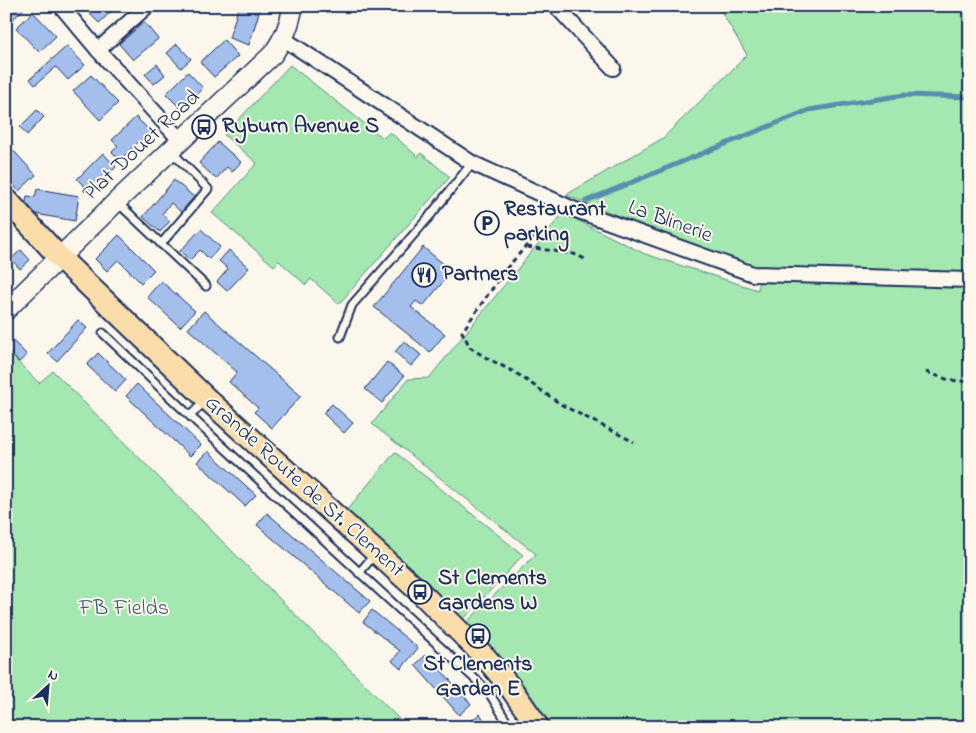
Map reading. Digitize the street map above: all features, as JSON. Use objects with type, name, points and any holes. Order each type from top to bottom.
[{"type":"main road","name":"Plat Douet Road","points":[[6,310],[116,202],[273,54],[284,39],[290,25],[292,6]]},
{"type":"main road","name":"Grande Route de St. Clement","points":[[6,199],[59,258],[207,399],[420,592],[486,658],[510,687],[538,727]]},
{"type":"street","points":[[61,6],[176,146]]},
{"type":"street","points":[[98,50],[147,6]]},
{"type":"street","points":[[556,6],[613,68]]},
{"type":"street","name":"La Blinerie","points":[[284,39],[472,163],[574,209],[753,274],[970,280]]},
{"type":"lane","points":[[161,244],[208,189],[176,146]]},
{"type":"lane","points":[[340,337],[352,305],[472,163]]},
{"type":"lane","points":[[116,202],[206,286]]},
{"type":"lane","points":[[103,333],[190,416],[488,691],[510,727]]},
{"type":"lane","points":[[190,416],[207,399]]},
{"type":"lane","points":[[359,573],[376,552]]},
{"type":"path","points":[[540,232],[500,276],[462,332],[470,347],[483,356],[516,372],[534,387],[562,405],[634,442]]},
{"type":"path","points":[[526,247],[574,254],[587,260]]},
{"type":"path","points":[[926,372],[949,380],[970,382]]},
{"type":"green space","points":[[718,6],[970,6],[970,727],[550,727],[520,682],[466,623],[536,554],[372,424],[408,379],[429,378],[563,213],[645,254],[758,290],[760,269],[723,257],[566,195],[663,138],[747,55]]},
{"type":"green space","points":[[290,65],[383,138],[390,132],[418,157],[421,153],[450,177],[339,304],[311,279],[306,285],[279,261],[274,266],[212,213],[257,163],[224,135]]},
{"type":"green space","name":"FB Fields","points":[[6,350],[39,383],[53,371],[407,727],[6,727]]},
{"type":"green space","points":[[395,452],[523,555],[464,619],[346,511]]},
{"type":"building","points":[[6,6],[27,6],[10,22],[6,18]]},
{"type":"building","points":[[85,6],[117,6],[99,23],[84,8]]},
{"type":"building","points":[[239,6],[261,6],[249,45],[229,38]]},
{"type":"building","points":[[33,12],[56,36],[39,52],[16,28]]},
{"type":"building","points":[[144,22],[158,39],[133,60],[119,44]]},
{"type":"building","points":[[224,40],[238,56],[214,77],[200,62]]},
{"type":"building","points":[[177,44],[191,59],[181,68],[167,53]]},
{"type":"building","points":[[67,46],[85,65],[68,80],[56,67],[35,85],[30,79]]},
{"type":"building","points":[[157,64],[165,75],[154,84],[145,74]]},
{"type":"building","points":[[188,72],[203,88],[181,109],[166,94]]},
{"type":"building","points":[[91,75],[118,103],[100,120],[73,91]]},
{"type":"building","points":[[37,110],[44,117],[27,135],[20,127]]},
{"type":"building","points":[[136,117],[150,131],[120,160],[112,152],[118,146],[112,140]]},
{"type":"building","points":[[218,142],[241,162],[232,172],[227,167],[216,179],[199,163]]},
{"type":"building","points":[[10,147],[36,175],[19,191],[6,177],[6,150]]},
{"type":"building","points":[[103,153],[116,167],[90,192],[77,179]]},
{"type":"building","points":[[174,180],[194,197],[181,212],[171,203],[162,214],[170,221],[160,232],[143,217]]},
{"type":"building","points":[[37,189],[79,196],[75,221],[24,212],[27,196],[35,197]]},
{"type":"building","points":[[201,229],[220,247],[209,259],[200,250],[190,260],[180,251]]},
{"type":"building","points":[[119,235],[154,270],[141,283],[118,260],[107,271],[95,259]]},
{"type":"building","points":[[423,247],[452,271],[423,306],[416,301],[411,307],[445,334],[430,352],[374,307]]},
{"type":"building","points":[[21,250],[30,260],[20,269],[11,259]]},
{"type":"building","points":[[229,250],[249,268],[227,291],[217,282],[228,269],[219,261]]},
{"type":"building","points":[[161,281],[195,311],[180,327],[147,297]]},
{"type":"building","points":[[204,311],[301,396],[272,428],[254,412],[258,408],[229,382],[237,372],[188,329]]},
{"type":"building","points":[[78,320],[87,328],[57,361],[48,353]]},
{"type":"building","points":[[12,340],[27,355],[19,362],[6,350],[6,346]]},
{"type":"building","points":[[404,341],[421,355],[411,366],[395,352]]},
{"type":"building","points":[[98,353],[126,380],[115,392],[87,365]]},
{"type":"building","points":[[387,362],[404,376],[382,403],[365,389]]},
{"type":"building","points":[[137,384],[201,445],[190,456],[126,396]]},
{"type":"building","points":[[332,404],[353,423],[344,433],[323,413]]},
{"type":"building","points":[[208,451],[256,495],[245,506],[197,462]]},
{"type":"building","points":[[267,513],[370,601],[359,613],[257,525]]},
{"type":"building","points":[[372,610],[418,648],[401,669],[392,661],[400,651],[363,622]]},
{"type":"building","points":[[427,654],[471,704],[459,715],[415,665]]},
{"type":"building","points":[[480,714],[489,727],[471,727],[468,723]]},
{"type":"waterway","points":[[586,201],[809,110],[904,95],[970,97]]},
{"type":"place","name":"Ryburn Avenue S","points":[[204,127]]},
{"type":"place","name":"Restaurant parking","points":[[487,223]]},
{"type":"place","name":"Partners","points":[[424,275]]},
{"type":"place","name":"St Clements Gardens W","points":[[420,592]]},
{"type":"place","name":"St Clements Garden E","points":[[478,636]]}]
